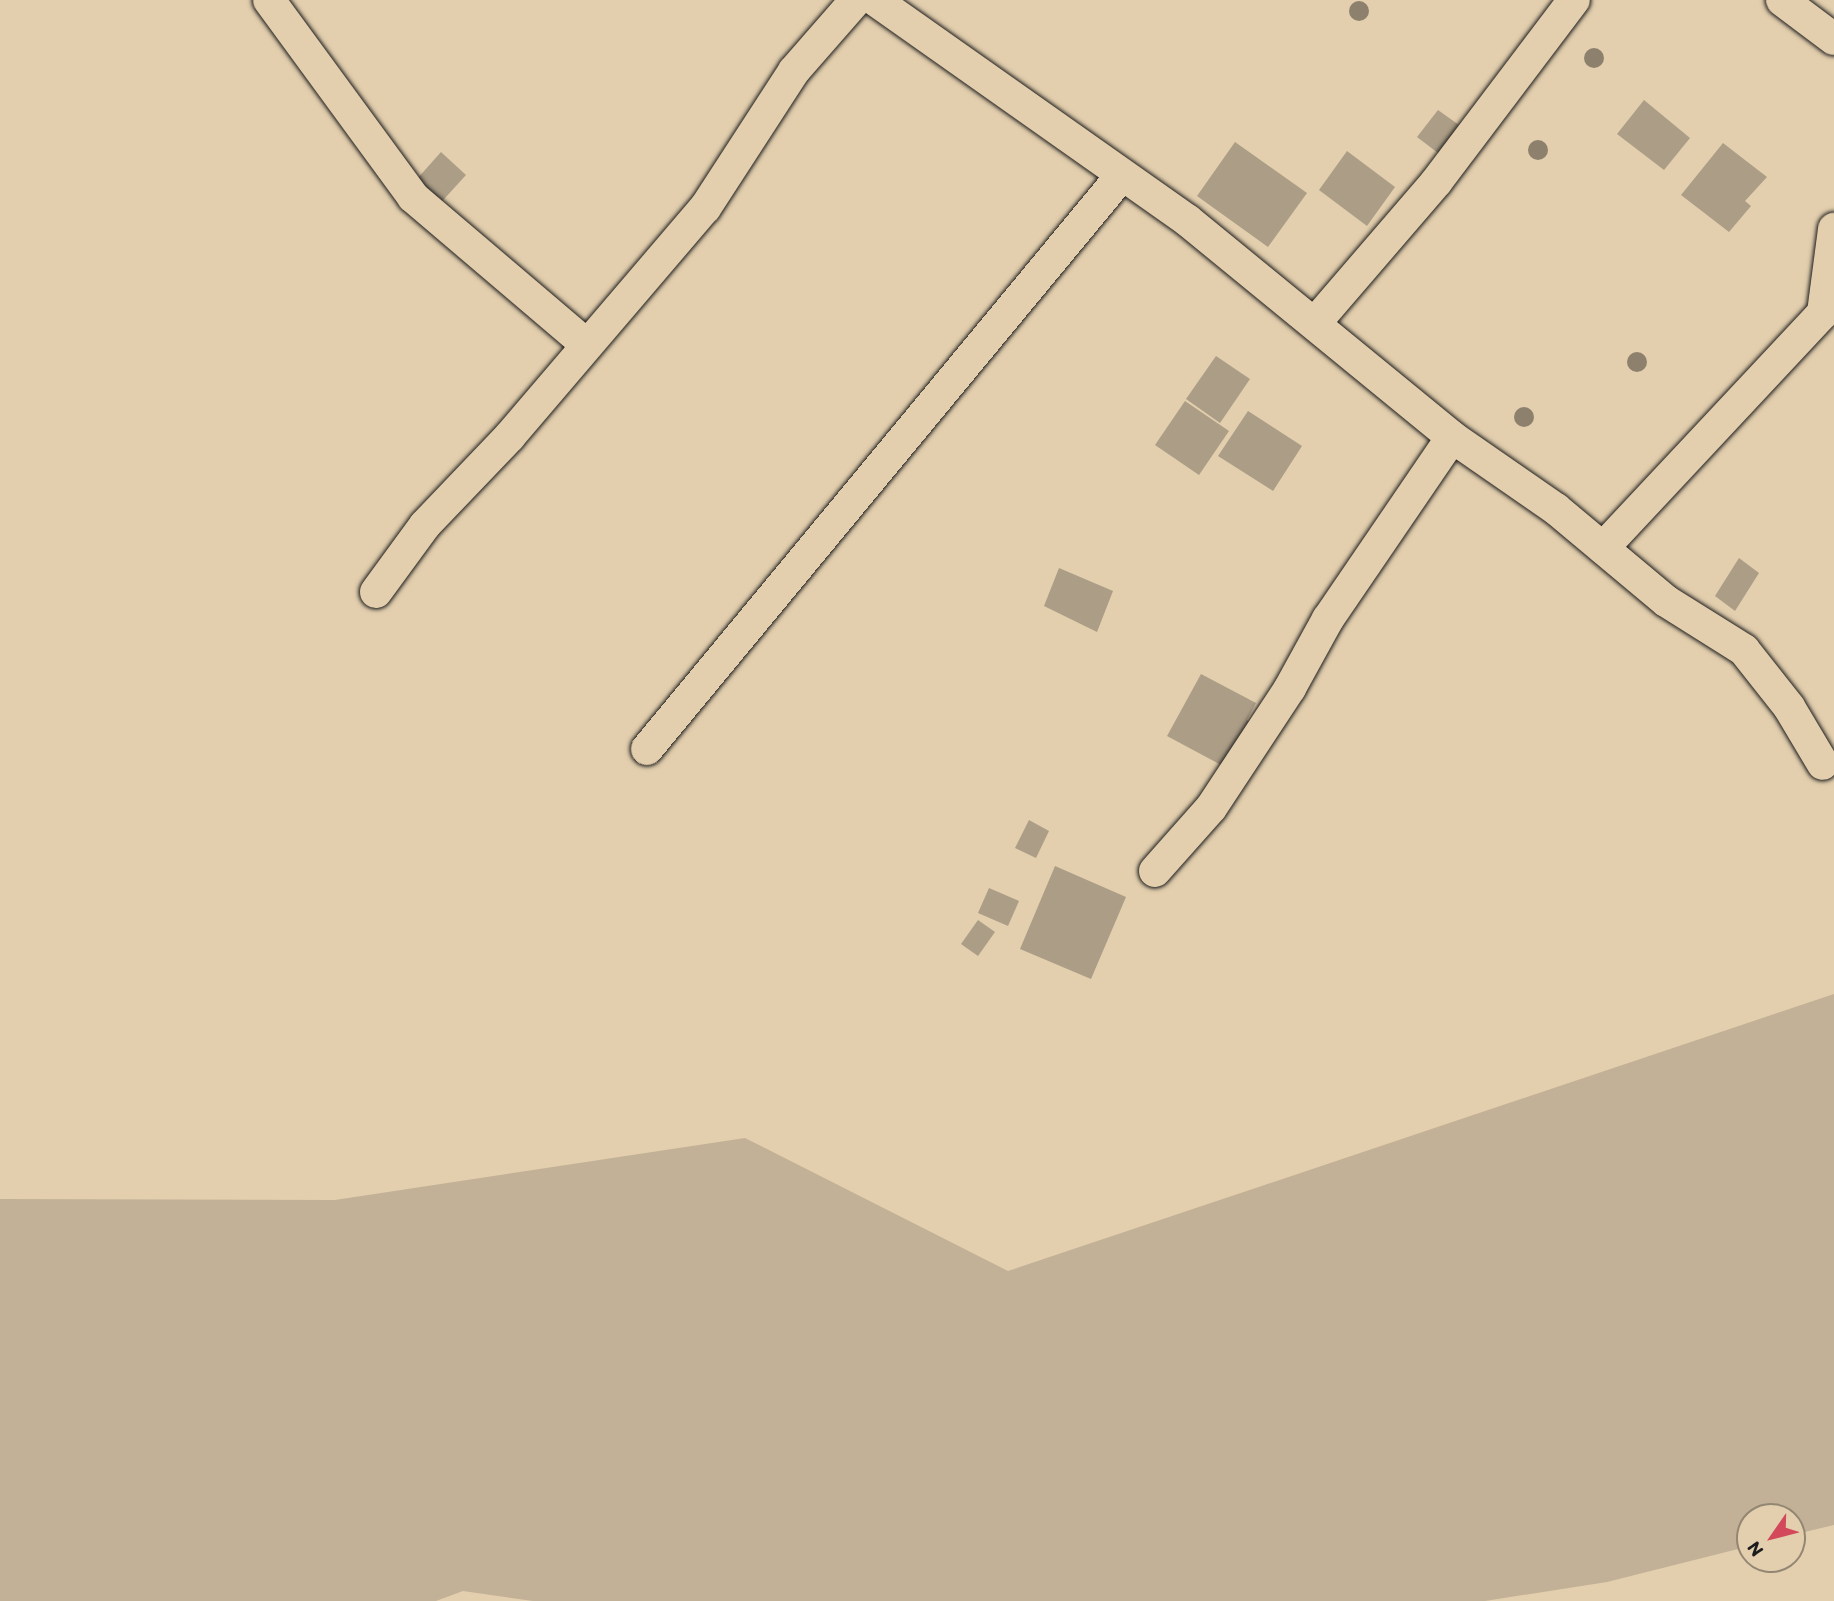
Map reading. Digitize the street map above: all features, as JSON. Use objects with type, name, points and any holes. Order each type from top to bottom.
[{"type":"street","points":[[269,0],[413,197],[587,345]]},
{"type":"street","points":[[376,592],[425,525],[587,345],[705,208],[794,71],[856,0]]},
{"type":"street","points":[[875,0],[1122,175],[1315,323],[1452,437],[1556,509],[1665,601],[1744,650],[1789,707],[1823,765]]},
{"type":"street","points":[[1315,323],[1437,181],[1574,0]]},
{"type":"street","points":[[1782,0],[1834,39]]},
{"type":"street","points":[[647,749],[1122,175]]},
{"type":"street","points":[[1604,548],[1823,313],[1834,229]]},
{"type":"street","points":[[1155,871],[1211,808],[1290,688],[1328,619],[1452,437]]},
{"type":"shaded area","points":[[1834,994],[1834,1525],[1806,1532],[1806,1503],[1736,1503],[1736,1550],[1607,1582],[1485,1601],[533,1601],[463,1591],[436,1601],[0,1601],[0,1199],[335,1200],[745,1138],[1008,1271]]},
{"type":"building","points":[[1644,100],[1690,138],[1664,170],[1617,134]]},
{"type":"building","points":[[1438,110],[1459,125],[1438,153],[1417,137]]},
{"type":"building","points":[[1235,142],[1307,193],[1268,247],[1197,196]]},
{"type":"building","points":[[1723,143],[1767,177],[1745,201],[1751,206],[1729,232],[1681,195]]},
{"type":"building","points":[[1347,151],[1395,187],[1367,226],[1319,190]]},
{"type":"building","points":[[441,152],[466,175],[425,220],[400,198]]},
{"type":"building","points":[[1216,356],[1250,379],[1220,423],[1186,399]]},
{"type":"building","points":[[1185,401],[1229,431],[1199,475],[1155,445]]},
{"type":"building","points":[[1248,411],[1302,446],[1273,491],[1218,456]]},
{"type":"building","points":[[1739,558],[1759,573],[1735,611],[1715,596]]},
{"type":"building","points":[[1059,568],[1113,591],[1097,632],[1044,606]]},
{"type":"building","points":[[1201,674],[1256,703],[1247,720],[1252,722],[1223,766],[1167,736]]},
{"type":"building","points":[[1029,820],[1049,831],[1036,858],[1015,848]]},
{"type":"building","points":[[1055,866],[1126,897],[1091,979],[1020,949]]},
{"type":"building","points":[[989,888],[1019,901],[1008,926],[978,913]]},
{"type":"building","points":[[978,920],[995,932],[978,956],[961,944]]}]
